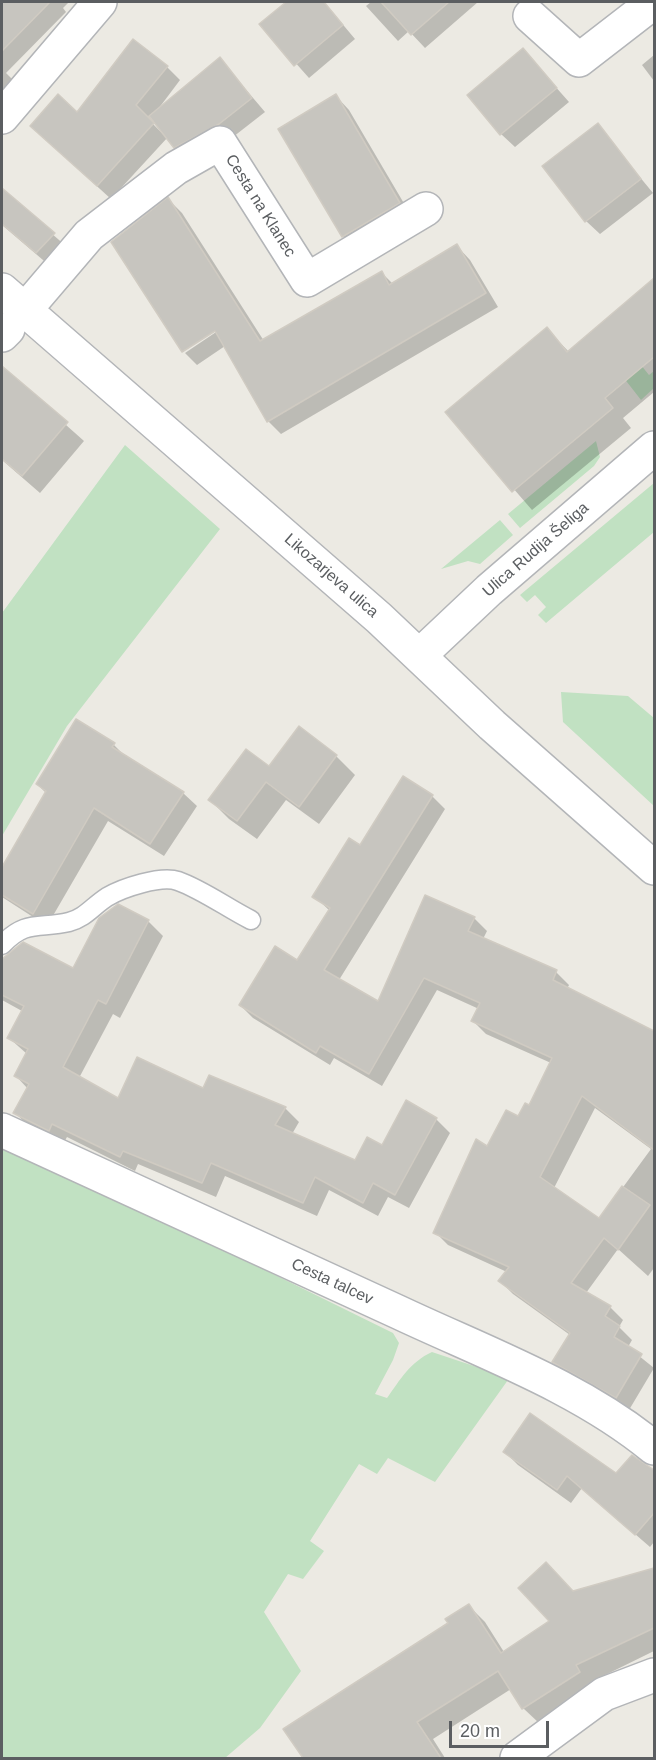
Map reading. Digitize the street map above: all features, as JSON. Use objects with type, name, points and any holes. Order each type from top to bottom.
[{"type":"street","points":[[2,117],[100,2]]},
{"type":"street","points":[[530,16],[579,60],[654,2]]},
{"type":"street","name":"Cesta na Klanec","points":[[9,316],[89,235],[176,168],[220,143],[307,280],[426,209]]},
{"type":"street","name":"Likozarjeva ulica","points":[[9,316],[420,655],[492,725],[654,868]]},
{"type":"street","name":"Ulica Rudija Šeliga","points":[[420,655],[489,590],[654,448]]},
{"type":"street","name":"Cesta talcev","points":[[2,1130],[416,1321],[493,1353],[627,1426],[654,1448]]},
{"type":"street","points":[[517,1758],[604,1694],[654,1675]]},
{"type":"lane","points":[[2,945],[12,934],[37,924],[68,922],[83,917],[108,896],[145,882],[176,880],[251,920]]},
{"type":"green space","points":[[625,345],[649,375],[654,371],[654,388],[641,400],[609,359]]},
{"type":"green space","points":[[596,441],[600,457],[594,466],[520,528],[508,514]]},
{"type":"green space","points":[[125,445],[220,529],[67,726],[2,836],[2,613]]},
{"type":"green space","points":[[654,483],[654,532],[546,623],[538,615],[546,607],[535,595],[527,602],[520,595]]},
{"type":"green space","points":[[500,520],[513,535],[480,564],[468,561],[441,569]]},
{"type":"green space","points":[[561,692],[628,696],[654,718],[654,806],[563,722]]},
{"type":"green space","points":[[2,1146],[393,1333],[399,1343],[393,1360],[375,1394],[387,1398],[412,1366],[432,1352],[489,1371],[508,1380],[435,1482],[388,1458],[377,1474],[359,1464],[310,1541],[324,1551],[303,1579],[288,1574],[264,1612],[301,1671],[260,1728],[225,1758],[2,1758]]},
{"type":"building","points":[[2,2],[50,2],[2,51]]},
{"type":"building","points":[[286,2],[324,2],[343,25],[294,66],[259,24]]},
{"type":"building","points":[[381,2],[449,2],[411,35]]},
{"type":"building","points":[[133,39],[168,66],[136,105],[154,123],[97,186],[30,126],[58,94],[77,112]]},
{"type":"building","points":[[523,48],[557,88],[500,135],[467,95]]},
{"type":"building","points":[[220,57],[252,98],[219,124],[174,148],[149,116]]},
{"type":"building","points":[[336,94],[400,203],[342,237],[278,129]]},
{"type":"building","points":[[598,123],[641,179],[585,222],[542,166]]},
{"type":"building","points":[[2,188],[55,233],[36,253],[2,224]]},
{"type":"building","points":[[168,197],[260,341],[382,271],[389,285],[457,244],[486,293],[267,422],[215,331],[182,352],[111,242]]},
{"type":"building","points":[[654,278],[654,357],[605,398],[613,408],[512,492],[445,412],[547,327],[567,352]]},
{"type":"building","points":[[2,366],[68,422],[22,476],[2,459]]},
{"type":"building","points":[[76,719],[115,743],[112,747],[184,792],[150,844],[94,808],[33,914],[2,895],[2,867],[46,791],[36,784]]},
{"type":"building","points":[[299,726],[337,755],[299,807],[266,782],[237,821],[208,800],[246,749],[269,766]]},
{"type":"building","points":[[403,776],[433,795],[324,970],[378,1001],[425,895],[475,917],[468,931],[557,970],[553,980],[654,1031],[654,1150],[582,1096],[540,1177],[599,1218],[622,1186],[650,1205],[618,1250],[604,1238],[571,1283],[611,1306],[605,1316],[620,1326],[614,1337],[642,1354],[616,1398],[552,1362],[570,1333],[498,1281],[509,1267],[433,1233],[476,1139],[487,1146],[506,1110],[518,1116],[525,1103],[529,1105],[552,1058],[471,1021],[480,1003],[424,978],[369,1074],[320,1046],[316,1053],[239,1005],[275,946],[297,960],[330,908],[312,897],[349,838],[360,845]]},
{"type":"building","points":[[118,904],[149,920],[106,1004],[98,1000],[63,1067],[118,1098],[137,1057],[203,1088],[209,1075],[286,1107],[275,1125],[355,1160],[367,1137],[382,1145],[406,1100],[437,1118],[395,1195],[373,1183],[363,1203],[315,1177],[303,1203],[211,1163],[202,1183],[123,1151],[120,1157],[52,1124],[49,1131],[13,1113],[29,1084],[14,1076],[28,1049],[7,1038],[24,1006],[2,995],[2,959],[23,942],[73,968],[99,918]]},
{"type":"building","points":[[530,1413],[616,1473],[632,1455],[654,1470],[654,1513],[635,1535],[567,1476],[557,1490],[503,1452]]},
{"type":"building","points":[[546,1562],[573,1591],[654,1568],[654,1628],[576,1665],[580,1672],[522,1709],[498,1671],[417,1722],[441,1758],[303,1758],[283,1729],[448,1623],[445,1619],[469,1604],[501,1653],[549,1621],[518,1588]]}]
